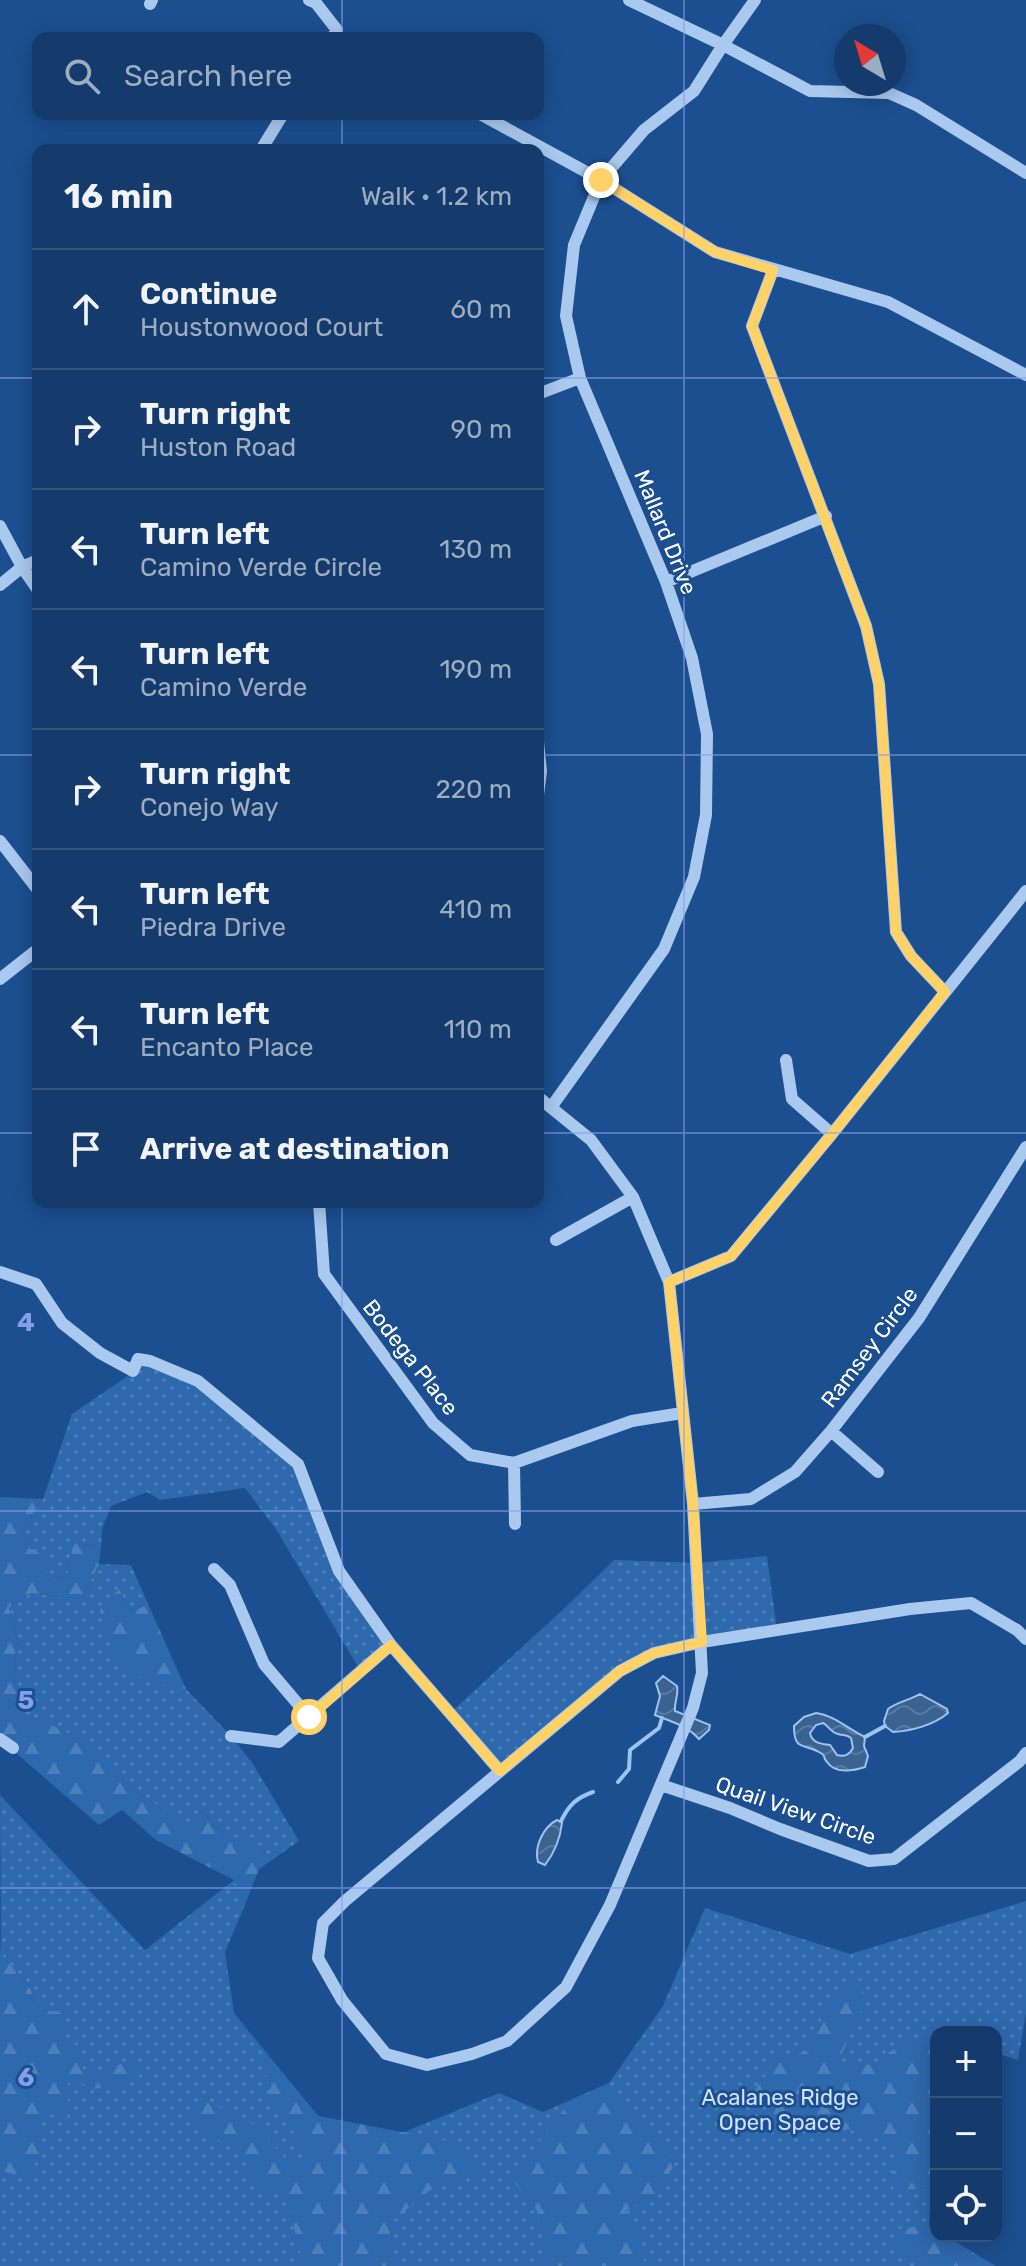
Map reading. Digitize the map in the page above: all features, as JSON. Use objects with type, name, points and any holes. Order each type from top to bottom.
[{"type":"street","points":[[309,0],[316,3],[336,32]]},
{"type":"street","points":[[629,0],[810,91],[889,93],[903,99],[1026,173]]},
{"type":"street","name":"Mallard Drive","points":[[552,1106],[664,949],[694,877],[706,815],[707,734],[692,658],[666,582],[580,378],[566,316],[574,245],[601,180],[644,130],[694,91],[755,0]]},
{"type":"street","points":[[265,144],[279,120]]},
{"type":"street","points":[[491,120],[535,144]]},
{"type":"street","points":[[544,149],[601,180],[715,252],[888,302],[1026,375]]},
{"type":"street","points":[[773,270],[752,326],[866,626],[879,684],[896,932],[911,956],[945,992]]},
{"type":"street","points":[[544,392],[580,378]]},
{"type":"street","points":[[666,582],[826,516]]},
{"type":"street","points":[[0,526],[32,581]]},
{"type":"street","points":[[0,585],[32,563]]},
{"type":"street","points":[[0,841],[32,882]]},
{"type":"street","points":[[669,1282],[731,1256],[1026,891]]},
{"type":"street","points":[[0,979],[32,954]]},
{"type":"street","points":[[786,1060],[792,1099],[832,1134]]},
{"type":"street","points":[[544,1101],[591,1140],[633,1197],[669,1282],[693,1504],[702,1642],[702,1673],[693,1708],[610,1905],[566,1987],[507,2041],[427,2065],[386,2054],[342,2000],[318,1958],[323,1923],[345,1901],[620,1671],[654,1653],[702,1642],[910,1609],[971,1603],[1017,1630],[1026,1639]]},
{"type":"street","name":"Ramsey Circle","points":[[693,1504],[751,1499],[795,1472],[919,1318],[1026,1147]]},
{"type":"street","points":[[556,1240],[633,1197]]},
{"type":"street","name":"Bodega Place","points":[[319,1208],[324,1274],[433,1423],[470,1455],[514,1463],[632,1421],[682,1413]]},
{"type":"street","points":[[0,1272],[36,1284],[62,1323],[100,1353],[133,1371],[138,1359],[198,1381],[298,1464],[339,1571],[391,1645],[500,1771]]},
{"type":"street","points":[[831,1431],[878,1472]]},
{"type":"street","points":[[514,1463],[515,1524]]},
{"type":"street","points":[[214,1569],[230,1585],[264,1664],[309,1717]]},
{"type":"street","points":[[231,1736],[279,1742],[391,1645]]},
{"type":"street","points":[[0,1739],[13,1748]]},
{"type":"street","name":"Quail View Circle","points":[[661,1785],[869,1861],[894,1859],[1020,1761],[1026,1753]]},
{"type":"green space","points":[[150,1361],[198,1381],[298,1464],[338,1570],[391,1645],[361,1672],[276,1529],[245,1488],[160,1500],[147,1492],[111,1506],[102,1529],[101,1546],[73,1543],[67,1578],[43,1575],[21,1531],[43,1499],[72,1414]]},
{"type":"green space","points":[[0,1497],[43,1499],[21,1531],[30,1549],[50,1551],[44,1575],[67,1578],[73,1543],[101,1546],[99,1564],[82,1599],[31,1593],[9,1607],[17,1640],[14,1661],[16,1687],[33,1717],[89,1742],[131,1788],[160,1807],[182,1827],[202,1811],[225,1837],[252,1837],[272,1860],[259,1869],[246,1902],[234,1880],[156,1840],[122,1810],[99,1825],[0,1739]]},
{"type":"green space","points":[[767,1556],[777,1630],[702,1642],[619,1671],[500,1771],[450,1713],[614,1560],[697,1563]]},
{"type":"green space","points":[[99,1564],[131,1565],[148,1604],[131,1613],[119,1589],[158,1683],[186,1689],[231,1736],[253,1764],[299,1841],[272,1860],[252,1837],[225,1837],[202,1811],[182,1828],[160,1807],[131,1788],[89,1743],[33,1717],[16,1687],[14,1661],[17,1640],[9,1607],[31,1593],[82,1599]]},
{"type":"green space","points":[[119,1589],[131,1613],[148,1604],[186,1689],[138,1676],[121,1663],[106,1633],[100,1610]]},
{"type":"green space","name":"Acalanes Ridge Open Space","points":[[0,1795],[145,1950],[234,1880],[246,1902],[225,1952],[234,2013],[318,2116],[402,2133],[499,2093],[543,2112],[609,2083],[663,2006],[705,1908],[850,1954],[1026,1901],[1026,2013],[1018,2060],[1002,2055],[1002,2026],[930,2026],[930,2242],[956,2242],[995,2266],[0,2266],[0,2063],[64,2012],[40,2010],[29,1986],[1,1954]]},
{"type":"green space","points":[[0,1938],[1,1954],[29,1986],[40,2010],[65,2012],[62,2034],[82,2050],[83,2069],[105,2073],[129,2059],[140,2076],[117,2085],[94,2089],[68,2077],[68,2116],[48,2114],[39,2122],[42,2153],[26,2178],[0,2170]]},
{"type":"green space","points":[[862,1980],[864,2005],[838,2062],[873,2065],[895,2048],[930,2034],[930,2189],[893,2189],[896,2145],[854,2129],[811,2133],[776,2123],[754,2092],[777,2058],[807,2052],[832,1994]]},
{"type":"green space","points":[[265,2052],[318,2116],[454,2142],[483,2174],[430,2190],[390,2223],[389,2266],[309,2266],[301,2258],[286,2192],[261,2192],[238,2149],[191,2127],[201,2098],[259,2127],[288,2162],[309,2158],[289,2125],[270,2107]]},
{"type":"green space","points":[[609,2083],[675,2162],[661,2191],[625,2211],[642,2240],[645,2266],[547,2266],[537,2211],[511,2178],[571,2100]]},
{"type":"green space","points":[[929,2225],[930,2242],[956,2242],[995,2266],[906,2266],[891,2230]]},
{"type":"water","points":[[663,1676],[677,1686],[675,1711],[710,1725],[699,1739],[684,1727],[655,1715],[660,1696],[656,1683]]},
{"type":"water","points":[[920,1694],[947,1709],[948,1713],[929,1724],[907,1730],[893,1732],[885,1726],[888,1709]]},
{"type":"water","points":[[822,1714],[865,1737],[868,1756],[865,1767],[839,1770],[830,1766],[822,1754],[800,1745],[794,1734],[794,1726],[804,1717]],"holes":[[[823,1723],[832,1731],[851,1738],[853,1748],[848,1754],[837,1755],[830,1745],[813,1739],[810,1733],[816,1725]]]},
{"type":"water","points":[[557,1820],[562,1823],[560,1835],[545,1865],[538,1862],[539,1844],[544,1832]]},
{"type":"waterway","points":[[618,1782],[629,1769],[630,1750],[659,1728],[662,1718]]},
{"type":"waterway","points":[[865,1737],[885,1726]]},
{"type":"waterway","points":[[561,1821],[574,1803],[593,1792]]},
{"type":"route","points":[[309,1717],[391,1645],[500,1771],[620,1671],[654,1653],[702,1642],[693,1504],[669,1282],[731,1256],[945,992],[911,956],[896,932],[879,684],[866,626],[752,326],[773,270],[715,252],[601,180]]}]
